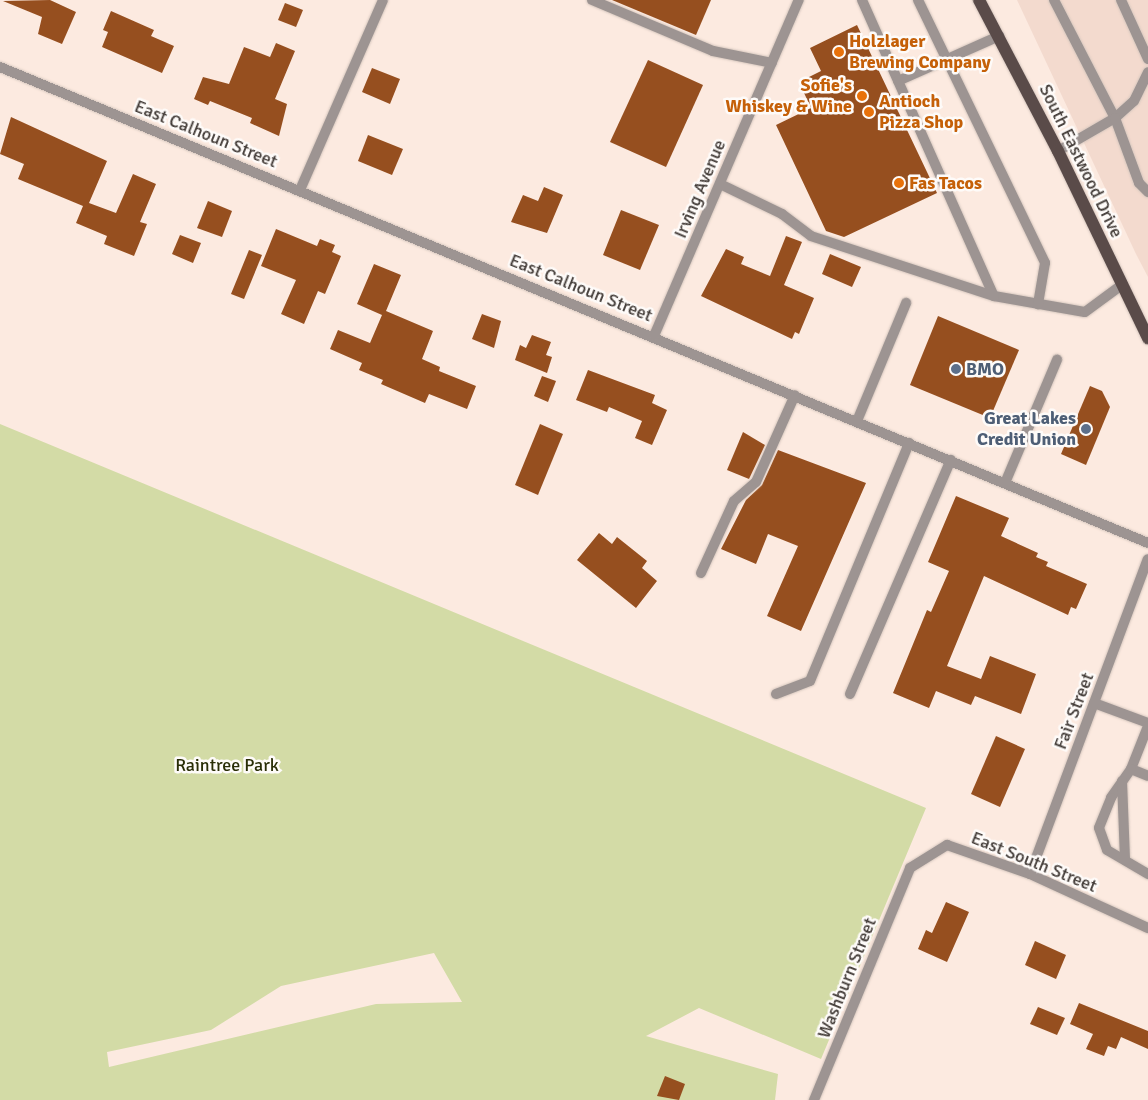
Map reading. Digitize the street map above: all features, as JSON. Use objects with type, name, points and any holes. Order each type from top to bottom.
[{"type":"main road","name":"South Eastwood Drive","points":[[979,0],[1058,151],[1148,338]]},
{"type":"street","points":[[300,190],[382,0]]},
{"type":"street","points":[[592,0],[713,51],[772,63]]},
{"type":"street","name":"Irving Avenue","points":[[654,336],[800,0]]},
{"type":"street","points":[[862,0],[994,296]]},
{"type":"street","points":[[918,0],[948,58],[1045,263],[1038,304]]},
{"type":"street","points":[[1054,0],[1115,118],[1139,183],[1148,192]]},
{"type":"street","points":[[1121,0],[1148,59]]},
{"type":"street","points":[[898,81],[999,36]]},
{"type":"street","name":"East Calhoun Street","points":[[0,67],[654,336],[1148,543]]},
{"type":"street","points":[[1058,151],[1115,118],[1134,101],[1148,72]]},
{"type":"street","points":[[720,184],[782,214],[812,236],[994,296],[1085,312],[1123,284]]},
{"type":"street","points":[[857,421],[906,302]]},
{"type":"street","points":[[1005,483],[1057,360]]},
{"type":"street","points":[[701,573],[734,501],[756,482],[795,395]]},
{"type":"street","points":[[776,694],[810,681],[909,443]]},
{"type":"street","points":[[850,694],[951,460]]},
{"type":"street","name":"Fair Street","points":[[1030,874],[1148,559]]},
{"type":"street","points":[[1094,703],[1148,724],[1130,769],[1122,781],[1099,828],[1107,850],[1148,874]]},
{"type":"street","points":[[1130,769],[1148,776]]},
{"type":"street","points":[[1122,781],[1124,860]]},
{"type":"street","name":"East South Street","points":[[910,868],[947,845],[1030,874],[1148,928]]},
{"type":"street","name":"Washburn Street","points":[[814,1100],[910,868]]},
{"type":"shaded area","points":[[1017,0],[1148,0],[1148,277],[1136,254]]},
{"type":"green space","name":"Raintree Park","points":[[0,424],[926,808],[821,1059],[699,1008],[646,1036],[778,1074],[775,1100],[0,1100]],"holes":[[[434,953],[462,1002],[376,1004],[109,1067],[107,1052],[211,1030],[281,986]]]},
{"type":"building","points":[[50,0],[76,12],[62,44],[38,34],[42,17],[3,1]]},
{"type":"building","points":[[612,0],[711,0],[696,35]]},
{"type":"building","points":[[285,3],[303,10],[296,27],[278,20]]},
{"type":"building","points":[[111,11],[154,30],[151,36],[174,46],[162,73],[102,47],[108,32],[103,30]]},
{"type":"building","points":[[857,25],[937,193],[844,237],[826,231],[776,125],[811,108],[799,82],[821,71],[810,48]]},
{"type":"building","points":[[276,43],[295,51],[275,99],[287,104],[279,136],[250,123],[252,118],[210,101],[208,105],[194,99],[203,77],[229,84],[244,47],[270,57]]},
{"type":"building","points":[[648,60],[703,85],[666,167],[610,142]]},
{"type":"building","points":[[372,68],[400,79],[390,104],[362,92]]},
{"type":"building","points":[[11,117],[107,161],[89,203],[116,213],[133,174],[156,184],[140,222],[147,224],[134,256],[104,244],[107,236],[76,223],[83,206],[18,179],[24,164],[0,154]]},
{"type":"building","points":[[368,135],[403,149],[392,175],[358,161]]},
{"type":"building","points":[[544,187],[563,195],[547,233],[511,222],[523,195],[538,201]]},
{"type":"building","points":[[208,201],[232,211],[222,237],[197,228]]},
{"type":"building","points":[[621,210],[659,225],[640,270],[603,255]]},
{"type":"building","points":[[276,229],[317,246],[320,239],[335,245],[332,252],[341,256],[325,294],[318,291],[304,324],[281,314],[296,280],[261,266]]},
{"type":"building","points":[[180,235],[201,243],[193,263],[172,254]]},
{"type":"building","points":[[786,236],[802,242],[784,285],[814,298],[799,334],[795,332],[792,339],[701,296],[726,249],[744,257],[741,264],[770,276]]},
{"type":"building","points":[[249,250],[262,255],[244,299],[231,294]]},
{"type":"building","points":[[830,254],[861,267],[852,287],[822,274]]},
{"type":"building","points":[[374,264],[401,275],[386,311],[433,331],[422,359],[440,367],[439,371],[476,386],[467,409],[429,394],[425,403],[381,384],[383,380],[359,370],[362,363],[330,349],[338,330],[370,343],[382,315],[357,304]]},
{"type":"building","points":[[482,314],[501,321],[494,348],[472,339]]},
{"type":"building","points":[[938,316],[1019,350],[990,418],[910,385]]},
{"type":"building","points":[[532,335],[551,342],[546,355],[552,357],[547,373],[515,360],[520,345],[526,348]]},
{"type":"building","points":[[588,370],[655,395],[652,403],[667,410],[652,445],[635,438],[642,421],[609,407],[607,412],[576,400]]},
{"type":"building","points":[[542,376],[556,381],[548,402],[534,396]]},
{"type":"building","points":[[1090,386],[1102,391],[1110,407],[1086,465],[1061,454]]},
{"type":"building","points":[[540,424],[563,434],[538,495],[515,485]]},
{"type":"building","points":[[743,432],[765,445],[749,479],[727,470]]},
{"type":"building","points":[[778,450],[866,483],[801,631],[767,616],[798,546],[768,534],[756,564],[721,549],[746,500],[762,485]]},
{"type":"building","points":[[956,496],[1009,518],[1001,536],[1038,553],[1036,557],[1048,562],[1046,566],[1087,584],[1076,609],[1071,607],[1068,615],[984,576],[947,666],[981,679],[990,656],[1036,674],[1021,714],[975,696],[971,705],[936,691],[929,708],[893,693],[927,610],[931,612],[949,571],[928,562]]},
{"type":"building","points":[[599,533],[612,544],[617,537],[647,561],[642,568],[657,581],[636,608],[577,560]]},
{"type":"building","points":[[996,736],[1025,749],[1000,807],[971,794]]},
{"type":"building","points":[[946,902],[969,912],[947,962],[918,949],[926,930],[932,933]]},
{"type":"building","points":[[1035,941],[1066,955],[1056,979],[1025,965]]},
{"type":"building","points":[[1079,1003],[1148,1031],[1148,1049],[1121,1037],[1116,1049],[1108,1046],[1104,1056],[1086,1049],[1093,1034],[1070,1024]]},
{"type":"building","points":[[1038,1007],[1065,1018],[1057,1035],[1030,1024]]},
{"type":"building","points":[[665,1076],[685,1084],[679,1100],[657,1096]]},
{"type":"place","name":"Holzlager Brewing Company","points":[[839,52]]},
{"type":"place","name":"Sofie's Whiskey & Wine","points":[[862,96]]},
{"type":"place","name":"Antioch Pizza Shop","points":[[869,112]]},
{"type":"place","name":"Fas Tacos","points":[[899,183]]},
{"type":"place","name":"BMO","points":[[956,369]]},
{"type":"place","name":"Great Lakes Credit Union","points":[[1086,429]]}]
